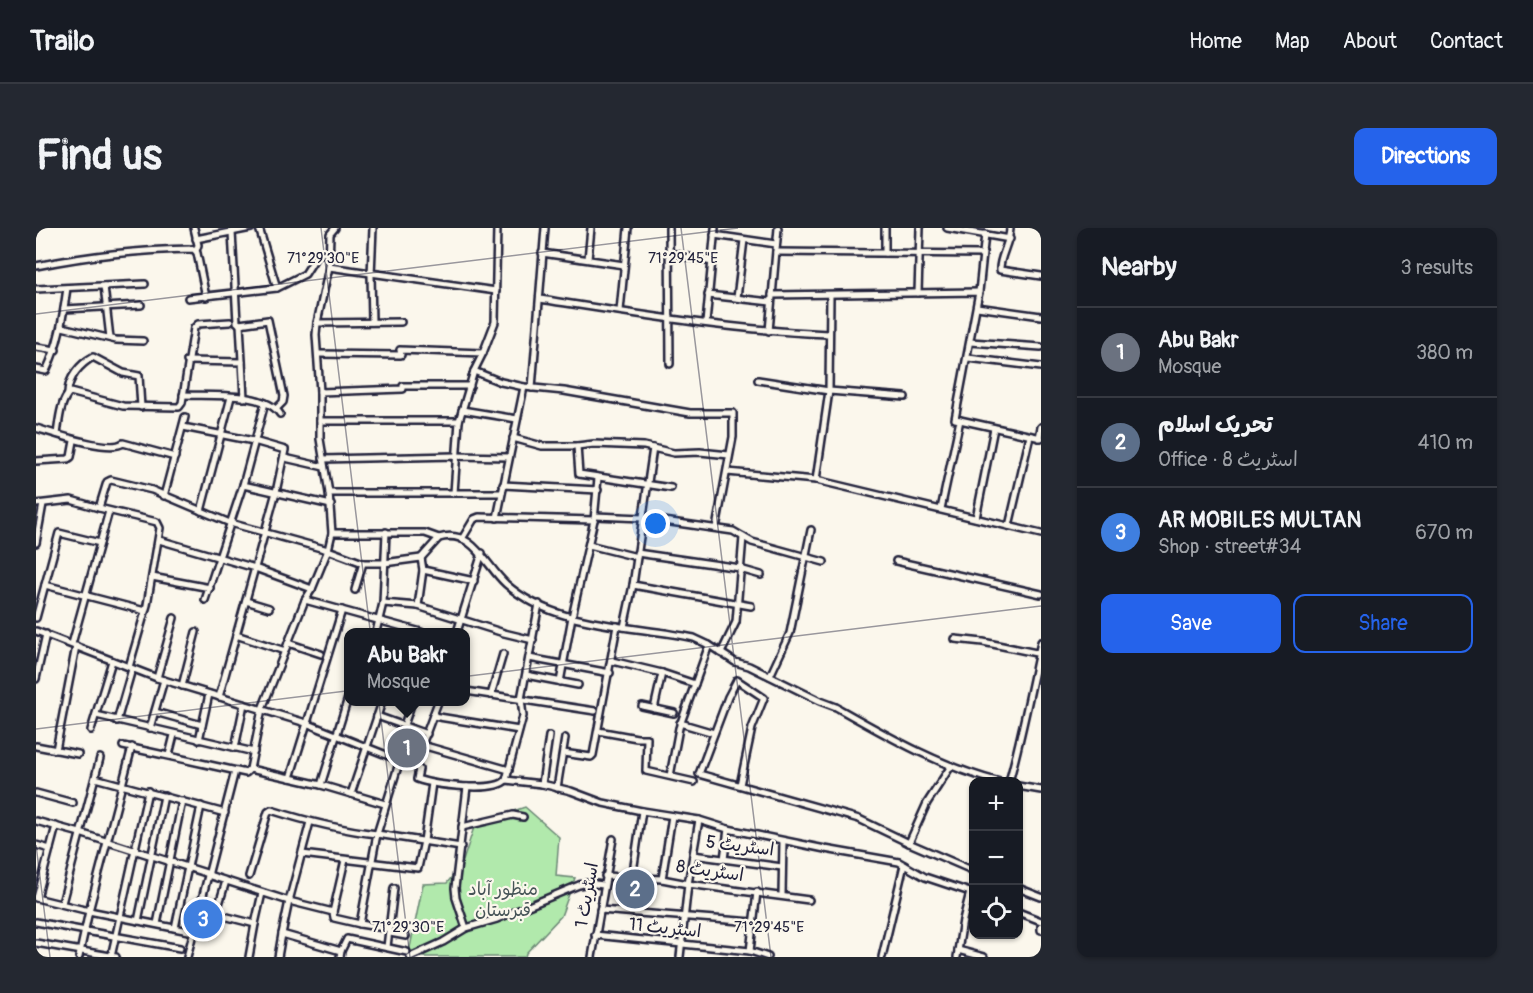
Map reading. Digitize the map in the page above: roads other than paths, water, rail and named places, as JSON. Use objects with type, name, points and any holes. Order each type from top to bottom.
[{"type":"street","points":[[194,228],[196,251],[206,297]]},
{"type":"street","points":[[196,239],[250,228]]},
{"type":"street","points":[[259,228],[277,288]]},
{"type":"street","points":[[123,746],[246,773],[250,769],[262,709],[305,600],[328,550],[332,533],[331,506],[320,439],[316,323],[329,267],[330,234],[335,228]]},
{"type":"street","points":[[372,322],[373,228]]},
{"type":"street","points":[[454,493],[459,421],[474,371],[495,322],[497,228]]},
{"type":"street","points":[[532,388],[544,228]]},
{"type":"street","points":[[588,259],[591,228]]},
{"type":"street","points":[[620,311],[628,228]]},
{"type":"street","points":[[669,228],[670,364]]},
{"type":"street","points":[[706,323],[715,228]]},
{"type":"street","points":[[770,332],[778,228]]},
{"type":"street","points":[[885,228],[885,253]]},
{"type":"street","points":[[918,293],[920,228]]},
{"type":"street","points":[[947,228],[1010,239]]},
{"type":"street","points":[[1010,228],[1010,239],[1000,270],[1041,276]]},
{"type":"street","points":[[232,232],[244,398]]},
{"type":"street","points":[[985,234],[977,307],[956,419],[1040,438],[1041,427]]},
{"type":"street","points":[[714,236],[777,244]]},
{"type":"street","points":[[737,298],[744,240]]},
{"type":"street","points":[[36,266],[101,254],[145,250],[196,251]]},
{"type":"street","points":[[188,298],[277,288],[305,274],[317,255],[331,251]]},
{"type":"street","points":[[776,252],[982,254]]},
{"type":"street","points":[[542,253],[624,265]]},
{"type":"street","points":[[669,253],[712,262]]},
{"type":"street","points":[[329,267],[371,275],[496,291]]},
{"type":"street","points":[[36,289],[145,284]]},
{"type":"street","points":[[104,286],[110,338]]},
{"type":"street","points":[[36,369],[46,371],[56,350],[62,327],[67,288]]},
{"type":"street","points":[[772,295],[979,292]]},
{"type":"street","points":[[708,295],[771,302]]},
{"type":"street","points":[[816,480],[830,391],[828,334],[830,295]]},
{"type":"street","points":[[540,299],[770,332],[828,334]]},
{"type":"street","points":[[64,309],[141,305]]},
{"type":"street","points":[[977,307],[1041,316]]},
{"type":"street","points":[[183,395],[244,398],[266,402],[278,411],[284,396],[268,320],[240,324]]},
{"type":"street","points":[[68,393],[123,406],[179,407],[196,325],[230,322]]},
{"type":"street","points":[[316,323],[401,322]]},
{"type":"street","points":[[62,327],[116,340],[143,341]]},
{"type":"street","points":[[970,342],[1041,347]]},
{"type":"street","points":[[36,347],[56,350]]},
{"type":"street","points":[[318,354],[401,355],[400,350],[483,353]]},
{"type":"street","points":[[57,434],[68,393],[69,380],[92,357],[123,373],[139,376],[141,407]]},
{"type":"street","points":[[968,358],[1041,367]]},
{"type":"street","points":[[188,362],[242,362]]},
{"type":"street","points":[[474,371],[501,382],[524,387],[564,391],[690,413],[733,413],[733,437],[716,528]]},
{"type":"street","points":[[758,380],[830,391],[905,397]]},
{"type":"street","points":[[320,392],[403,389],[403,386],[470,386]]},
{"type":"street","points":[[497,518],[524,387]]},
{"type":"street","points":[[201,511],[231,397]]},
{"type":"street","points":[[206,600],[243,485],[265,403]]},
{"type":"street","points":[[462,410],[517,419]]},
{"type":"street","points":[[164,496],[185,417]]},
{"type":"street","points":[[940,509],[960,420]]},
{"type":"street","points":[[320,421],[459,421]]},
{"type":"street","points":[[183,427],[284,449],[285,458],[219,697]]},
{"type":"street","points":[[36,428],[74,441],[117,446],[123,443],[175,457]]},
{"type":"street","points":[[976,518],[994,428]]},
{"type":"street","points":[[1009,526],[1030,436]]},
{"type":"street","points":[[513,438],[542,446],[605,444],[653,448],[674,453],[700,452],[729,455]]},
{"type":"street","points":[[36,461],[68,459],[74,441]]},
{"type":"street","points":[[577,446],[579,474],[671,488]]},
{"type":"street","points":[[562,753],[592,756],[620,627],[633,585],[653,448]]},
{"type":"street","points":[[323,459],[509,457]]},
{"type":"street","points":[[285,458],[324,467]]},
{"type":"street","points":[[727,472],[816,480],[1041,534]]},
{"type":"street","points":[[560,682],[572,616],[595,518],[598,478]]},
{"type":"street","points":[[99,508],[107,482],[111,480],[119,484],[143,488],[230,523],[328,550],[363,563],[384,563],[421,558],[439,538]]},
{"type":"street","points":[[243,485],[331,506]]},
{"type":"street","points":[[503,485],[598,490]]},
{"type":"street","points":[[329,493],[501,493]]},
{"type":"street","points":[[36,504],[71,500],[157,522],[160,528],[145,611],[117,721]]},
{"type":"street","points":[[36,543],[43,504]]},
{"type":"street","points":[[56,750],[85,595],[109,511]]},
{"type":"street","points":[[462,539],[476,518],[644,518],[735,532],[752,542],[824,562]]},
{"type":"street","points":[[770,676],[790,633],[811,530]]},
{"type":"street","points":[[378,628],[383,603],[386,532]]},
{"type":"street","points":[[36,618],[59,533],[100,543]]},
{"type":"street","points":[[332,533],[425,533],[439,538],[456,536],[482,553],[507,585],[539,604],[572,616],[620,627],[666,632],[694,638],[735,662],[836,707],[910,747],[951,766],[982,777]]},
{"type":"street","points":[[721,652],[736,624],[742,537]]},
{"type":"street","points":[[159,540],[255,568],[312,589]]},
{"type":"street","points":[[589,546],[637,555],[740,568],[761,575]]},
{"type":"street","points":[[458,628],[482,553]]},
{"type":"street","points":[[418,606],[423,570],[421,558]]},
{"type":"street","points":[[896,561],[1041,594]]},
{"type":"street","points":[[355,590],[363,563]]},
{"type":"street","points":[[423,570],[474,581]]},
{"type":"street","points":[[152,577],[210,588]]},
{"type":"street","points":[[45,585],[145,611]]},
{"type":"street","points":[[633,585],[751,606]]},
{"type":"street","points":[[305,600],[406,628]]},
{"type":"street","points":[[246,601],[269,608]]},
{"type":"street","points":[[383,603],[418,606],[533,640]]},
{"type":"street","points":[[36,631],[157,678],[306,723],[414,766],[419,769],[417,779],[432,783],[467,786],[500,786],[506,780],[523,716],[521,699],[539,604]]},
{"type":"street","points":[[290,778],[342,610]]},
{"type":"street","points":[[157,678],[174,618]]},
{"type":"street","points":[[182,686],[196,632]]},
{"type":"street","points":[[36,679],[46,634]]},
{"type":"street","points":[[236,635],[285,651]]},
{"type":"street","points":[[955,639],[983,642],[1040,654]]},
{"type":"street","points":[[1011,777],[1041,642]]},
{"type":"street","points":[[288,643],[321,654]]},
{"type":"street","points":[[670,776],[680,723],[709,645]]},
{"type":"street","points":[[491,694],[503,654]]},
{"type":"street","points":[[529,658],[610,673]]},
{"type":"street","points":[[91,730],[112,661]]},
{"type":"street","points":[[612,661],[695,684]]},
{"type":"street","points":[[654,709],[662,673]]},
{"type":"street","points":[[1033,674],[1041,675]]},
{"type":"street","points":[[526,675],[578,686]]},
{"type":"street","points":[[150,728],[164,680]]},
{"type":"street","points":[[740,785],[752,728],[764,698],[737,680],[699,774],[859,819],[969,869]]},
{"type":"street","points":[[470,692],[595,711]]},
{"type":"street","points":[[199,740],[208,694]]},
{"type":"street","points":[[235,748],[244,704]]},
{"type":"street","points":[[321,785],[346,706]]},
{"type":"street","points":[[351,794],[381,706]]},
{"type":"street","points":[[404,725],[411,706]]},
{"type":"street","points":[[414,766],[437,706]]},
{"type":"street","points":[[642,706],[674,713]]},
{"type":"street","points":[[155,712],[202,725]]},
{"type":"street","points":[[96,715],[254,752]]},
{"type":"street","points":[[377,716],[427,734]]},
{"type":"street","points":[[433,716],[519,730]]},
{"type":"street","points":[[680,723],[714,733]]},
{"type":"street","points":[[598,731],[647,738],[646,771],[694,782]]},
{"type":"street","points":[[169,755],[174,735]]},
{"type":"street","points":[[542,784],[549,736]]},
{"type":"street","points":[[557,788],[565,738]]},
{"type":"street","points":[[422,745],[509,770]]},
{"type":"street","points":[[36,746],[78,754]]},
{"type":"street","points":[[80,954],[132,747]]},
{"type":"street","points":[[62,903],[100,758]]},
{"type":"street","points":[[360,924],[377,834],[400,760]]},
{"type":"street","points":[[909,843],[927,803],[951,766]]},
{"type":"street","points":[[250,769],[321,785],[385,804]]},
{"type":"street","points":[[187,957],[235,771]]},
{"type":"street","points":[[95,778],[225,813]]},
{"type":"street","points":[[506,780],[542,784],[642,811],[699,820],[783,841],[899,862],[926,877],[969,891]]},
{"type":"street","points":[[302,854],[418,868],[432,783]]},
{"type":"street","points":[[466,928],[455,888],[467,786]]},
{"type":"street","points":[[1023,787],[1041,790]]},
{"type":"street","points":[[111,957],[148,791]]},
{"type":"street","points":[[36,793],[73,803]]},
{"type":"street","points":[[138,921],[164,796]]},
{"type":"street","points":[[157,924],[182,801]]},
{"type":"street","points":[[175,928],[201,806]]},
{"type":"street","points":[[249,876],[269,811],[351,831],[461,848]]},
{"type":"street","points":[[632,879],[642,811]]},
{"type":"street","points":[[462,827],[513,815],[523,817]]},
{"type":"street","points":[[662,879],[672,816]]},
{"type":"street","points":[[680,957],[688,884],[699,820]]},
{"type":"street","points":[[36,821],[151,855],[262,893],[333,912]]},
{"type":"street","points":[[278,957],[289,901],[310,822]]},
{"type":"street","points":[[56,826],[36,898],[194,932]]},
{"type":"street","points":[[724,859],[728,829]]},
{"type":"street","name":"اسٹریٹ 1","points":[[592,957],[613,839]]},
{"type":"street","points":[[782,896],[783,841]]},
{"type":"street","points":[[36,845],[50,849]]},
{"type":"street","name":"اسٹریٹ 5","points":[[693,855],[782,867]]},
{"type":"street","points":[[345,860],[333,912],[334,918],[406,936]]},
{"type":"street","points":[[882,957],[904,865]]},
{"type":"street","points":[[36,872],[43,874]]},
{"type":"street","name":"اسٹریٹ 8","points":[[605,876],[662,879],[809,900]]},
{"type":"street","points":[[226,881],[216,914],[255,924]]},
{"type":"street","points":[[282,934],[341,954],[347,939],[408,954],[442,942],[466,928],[497,919],[585,883],[603,885]]},
{"type":"street","points":[[387,947],[394,888]]},
{"type":"street","points":[[1023,890],[1041,897]]},
{"type":"street","points":[[750,951],[757,892]]},
{"type":"street","points":[[249,957],[262,893]]},
{"type":"street","points":[[957,957],[969,904]]},
{"type":"street","points":[[600,910],[753,922]]},
{"type":"street","points":[[1023,914],[1041,921]]},
{"type":"street","points":[[36,922],[180,948]]},
{"type":"street","name":"اسٹریٹ 11","points":[[595,935],[750,951],[768,957]]},
{"type":"street","points":[[36,943],[80,954],[116,957]]},
{"type":"street","points":[[958,950],[984,957]]},
{"type":"place","name":"Abu Bakr","points":[[407,748]]},
{"type":"place","name":"تحریک اسلام","points":[[635,889]]},
{"type":"place","name":"AR MOBILES MULTAN","points":[[203,919]]},
{"type":"park label","name":"منظور آباد قبرستان","points":[[503,899]]}]
